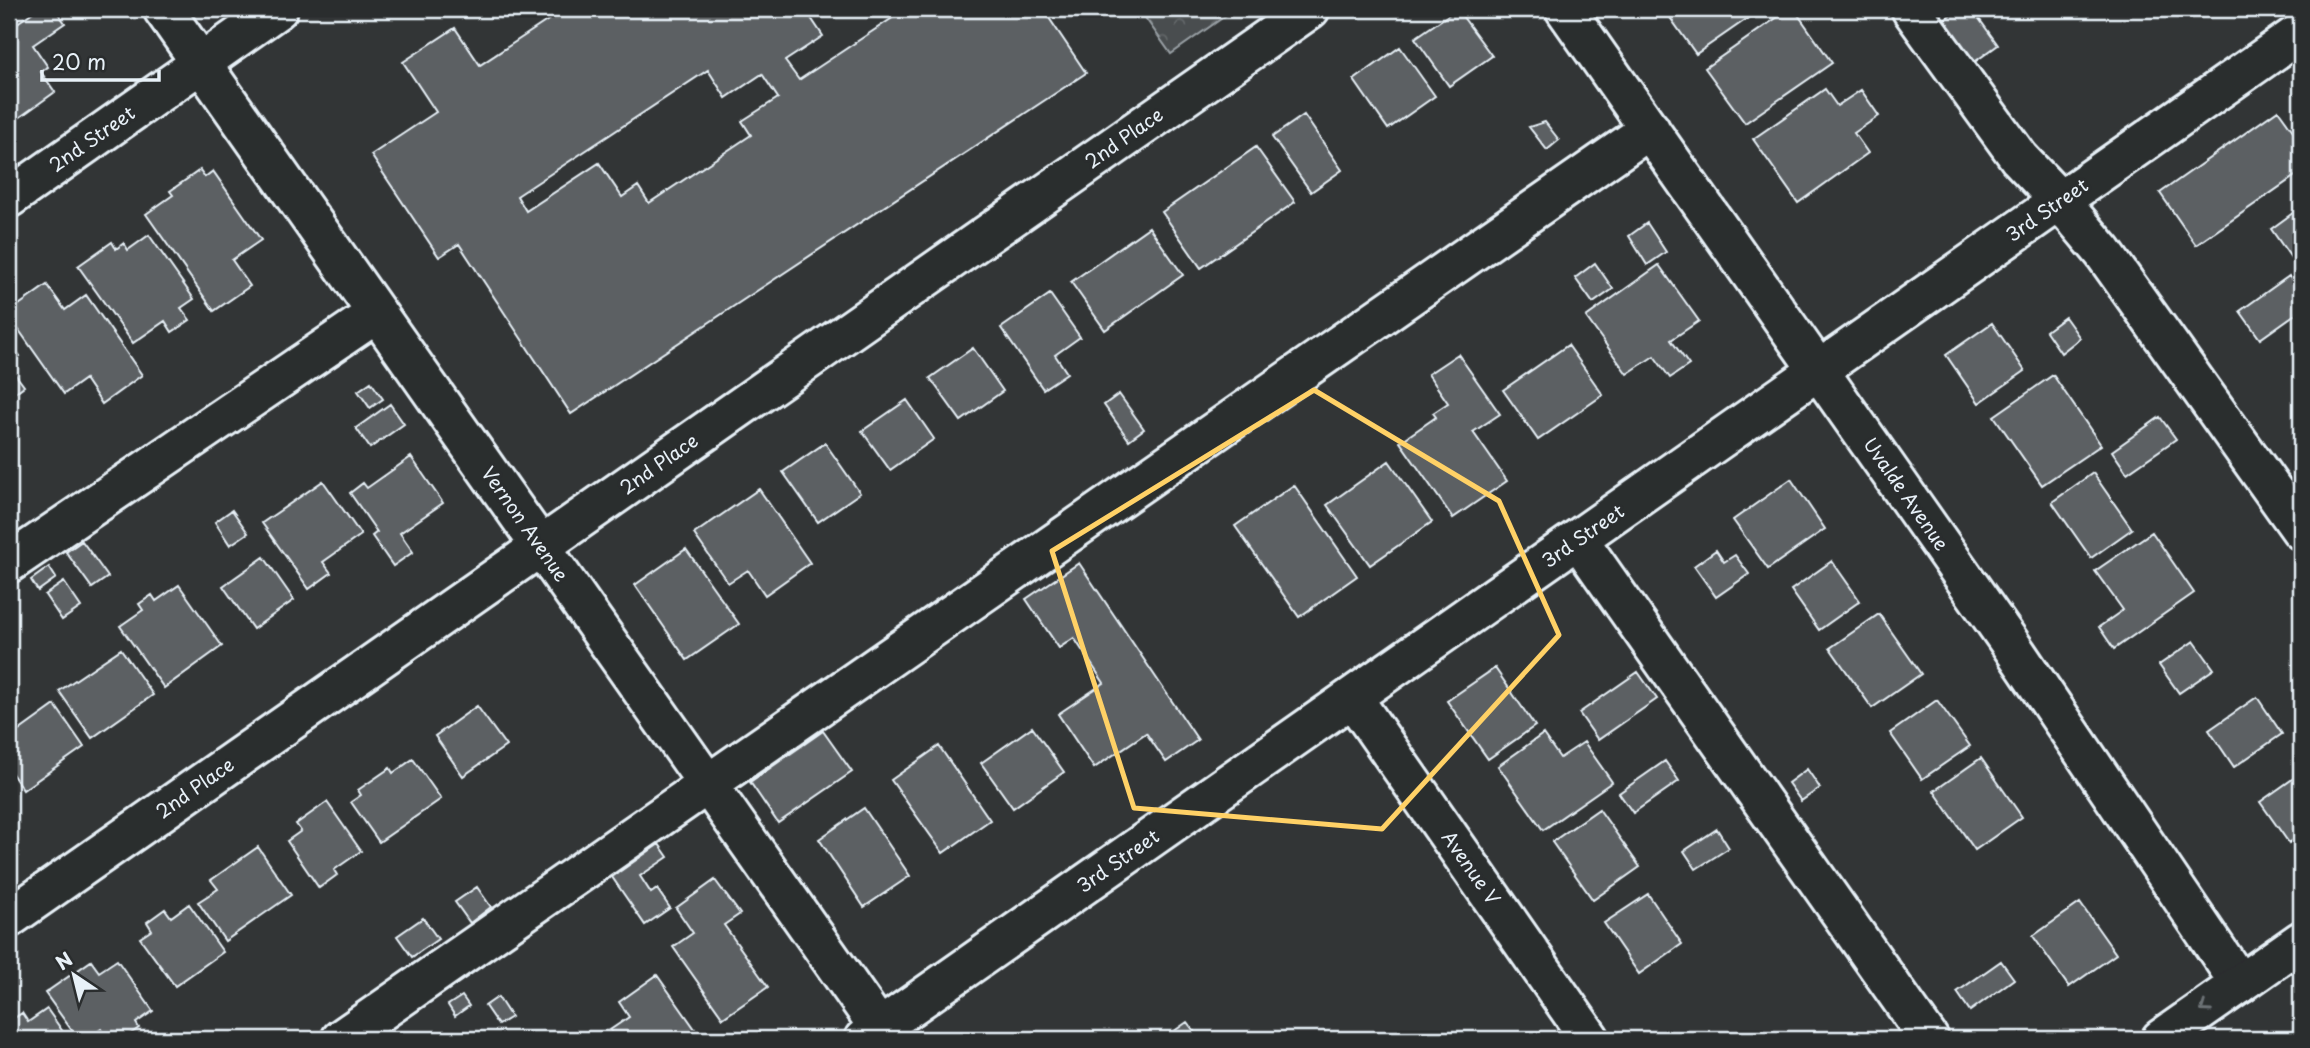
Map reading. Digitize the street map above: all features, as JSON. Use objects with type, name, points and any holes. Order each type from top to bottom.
[{"type":"street","name":"Vernon Avenue","points":[[163,9],[707,783],[877,1036]]},
{"type":"street","name":"2nd Street","points":[[9,198],[278,9]]},
{"type":"street","name":"2nd Place","points":[[9,918],[1310,9]]},
{"type":"street","name":"Uvalde Avenue","points":[[1565,9],[2007,639],[2240,984]]},
{"type":"street","points":[[1912,9],[2019,158],[2060,201],[2103,253],[2301,530]]},
{"type":"street","name":"3rd Street","points":[[877,1036],[1352,697],[2301,32]]},
{"type":"street","points":[[341,1039],[1650,130]]},
{"type":"street","points":[[9,563],[377,313]]},
{"type":"street","points":[[1578,539],[1930,1039]]},
{"type":"street","name":"Avenue V","points":[[1352,697],[1590,1039]]},
{"type":"street","points":[[2161,1039],[2301,941]]},
{"type":"highlighted area","points":[[1314,390],[1499,501],[1559,635],[1382,829],[1134,808],[1052,551]]},
{"type":"green space","points":[[1139,9],[1235,9],[1171,54]]},
{"type":"building","points":[[37,9],[55,9],[65,23],[33,45],[48,67],[41,72],[55,92],[9,125],[9,29]]},
{"type":"building","points":[[565,9],[805,9],[823,36],[785,61],[799,80],[906,9],[1043,9],[1086,73],[571,414],[459,244],[439,257],[371,155],[436,112],[403,62],[455,28],[480,65]],"holes":[[[708,70],[726,98],[762,74],[778,98],[742,121],[751,135],[649,203],[638,186],[622,197],[599,163],[526,211],[517,196]]]},
{"type":"building","points":[[1457,9],[1492,56],[1449,86],[1415,38]]},
{"type":"building","points":[[1664,9],[1761,9],[1696,54]]},
{"type":"building","points":[[1789,9],[1794,9],[1832,63],[1745,123],[1705,68]]},
{"type":"building","points":[[1959,9],[1972,9],[1998,45],[1973,63],[1943,20]]},
{"type":"building","points":[[1400,47],[1435,96],[1388,129],[1354,80]]},
{"type":"building","points":[[1825,89],[1837,106],[1861,90],[1879,116],[1854,133],[1868,153],[1798,203],[1753,139]]},
{"type":"building","points":[[2278,110],[2301,142],[2301,172],[2196,245],[2160,193]]},
{"type":"building","points":[[1304,115],[1342,170],[1311,192],[1272,137]]},
{"type":"building","points":[[1545,122],[1559,140],[1547,150],[1529,127]]},
{"type":"building","points":[[1256,147],[1295,202],[1201,268],[1162,212]]},
{"type":"building","points":[[200,170],[205,177],[213,171],[261,240],[232,260],[250,286],[214,311],[146,214],[173,195],[170,191]]},
{"type":"building","points":[[2301,207],[2301,272],[2271,229]]},
{"type":"building","points":[[1647,223],[1666,252],[1647,265],[1629,236]]},
{"type":"building","points":[[1149,227],[1183,275],[1105,330],[1071,282]]},
{"type":"building","points":[[149,235],[194,299],[181,308],[190,320],[172,332],[165,321],[133,343],[78,266],[112,242],[116,249],[124,243],[128,250]]},
{"type":"building","points":[[1595,263],[1613,289],[1593,303],[1575,278]]},
{"type":"building","points":[[1659,265],[1699,321],[1671,340],[1689,365],[1670,378],[1654,356],[1627,374],[1586,317]]},
{"type":"building","points":[[2289,276],[2301,293],[2301,310],[2260,339],[2240,311]]},
{"type":"building","points":[[47,285],[65,310],[86,295],[142,375],[102,404],[85,379],[64,394],[9,316],[9,312]]},
{"type":"building","points":[[1050,294],[1080,337],[1055,355],[1067,373],[1043,389],[1001,328]]},
{"type":"building","points":[[2065,317],[2080,338],[2061,353],[2046,331]]},
{"type":"building","points":[[1992,323],[2025,371],[1979,403],[1946,355]]},
{"type":"building","points":[[9,341],[20,356],[9,363]]},
{"type":"building","points":[[1568,345],[1603,395],[1538,440],[1503,390]]},
{"type":"building","points":[[973,348],[1003,391],[961,421],[930,378]]},
{"type":"building","points":[[1458,354],[1500,414],[1473,432],[1507,481],[1453,518],[1400,442],[1436,417],[1433,413],[1448,403],[1428,374]]},
{"type":"building","points":[[9,366],[24,386],[9,397]]},
{"type":"building","points":[[2053,375],[2101,445],[2042,485],[1994,416]]},
{"type":"building","points":[[371,382],[383,399],[370,408],[358,391]]},
{"type":"building","points":[[1119,394],[1144,429],[1129,440],[1104,405]]},
{"type":"building","points":[[907,400],[934,439],[890,470],[862,431]]},
{"type":"building","points":[[390,404],[404,424],[370,448],[356,428]]},
{"type":"building","points":[[2160,417],[2176,439],[2127,473],[2112,451]]},
{"type":"building","points":[[825,443],[860,493],[818,522],[783,472]]},
{"type":"building","points":[[411,457],[443,503],[400,533],[413,552],[393,566],[372,536],[377,532],[350,493],[363,483],[367,488]]},
{"type":"building","points":[[1389,461],[1432,522],[1370,565],[1327,505]]},
{"type":"building","points":[[2093,473],[2132,529],[2091,558],[2052,502]]},
{"type":"building","points":[[1791,479],[1825,529],[1768,569],[1733,520]]},
{"type":"building","points":[[323,481],[361,535],[323,562],[331,573],[309,589],[262,523]]},
{"type":"building","points":[[1294,485],[1357,576],[1299,617],[1235,526]]},
{"type":"building","points":[[759,489],[810,563],[765,595],[748,570],[728,583],[694,534]]},
{"type":"building","points":[[232,510],[248,533],[230,545],[215,522]]},
{"type":"building","points":[[2152,532],[2194,593],[2114,649],[2099,627],[2123,610],[2095,571]]},
{"type":"building","points":[[82,541],[108,577],[92,588],[66,552]]},
{"type":"building","points":[[686,549],[739,624],[687,660],[635,585]]},
{"type":"building","points":[[1716,550],[1724,562],[1735,555],[1749,574],[1716,597],[1694,566]]},
{"type":"building","points":[[264,557],[294,600],[253,629],[223,586]]},
{"type":"building","points":[[1832,561],[1860,601],[1819,630],[1791,590]]},
{"type":"building","points":[[1079,563],[1198,740],[1166,762],[1146,733],[1094,768],[1058,714],[1104,683],[1074,638],[1059,648],[1026,599]]},
{"type":"building","points":[[49,567],[56,578],[38,591],[31,580]]},
{"type":"building","points":[[64,582],[81,607],[62,620],[45,595]]},
{"type":"building","points":[[179,585],[222,646],[164,688],[120,626],[143,610],[139,604],[152,595],[156,601]]},
{"type":"building","points":[[1879,614],[1921,674],[1872,708],[1830,648]]},
{"type":"building","points":[[2194,641],[2214,669],[2179,693],[2159,665]]},
{"type":"building","points":[[121,649],[153,695],[92,738],[59,691]]},
{"type":"building","points":[[1495,668],[1535,726],[1488,759],[1447,701]]},
{"type":"building","points":[[1638,672],[1657,699],[1598,740],[1579,713]]},
{"type":"building","points":[[2257,697],[2282,734],[2234,767],[2209,730]]},
{"type":"building","points":[[1937,700],[1970,746],[1922,779],[1890,733]]},
{"type":"building","points":[[55,705],[84,747],[23,790],[9,769],[9,738]]},
{"type":"building","points":[[477,706],[506,746],[463,776],[435,736]]},
{"type":"building","points":[[1032,727],[1064,772],[1013,808],[981,763]]},
{"type":"building","points":[[823,731],[852,772],[778,823],[750,782]]},
{"type":"building","points":[[1543,734],[1560,758],[1584,742],[1612,782],[1543,830],[1498,766]]},
{"type":"building","points":[[939,746],[990,820],[943,853],[891,780]]},
{"type":"building","points":[[1981,758],[2022,817],[1975,850],[1934,791]]},
{"type":"building","points":[[413,759],[441,799],[379,842],[351,802],[361,795],[358,790],[390,768],[393,773]]},
{"type":"building","points":[[1665,761],[1679,781],[1633,813],[1619,793]]},
{"type":"building","points":[[1807,769],[1820,788],[1801,801],[1788,783]]},
{"type":"building","points":[[2301,773],[2301,834],[2289,843],[2260,802]]},
{"type":"building","points":[[327,802],[361,851],[334,870],[337,875],[319,888],[287,841],[301,831],[296,824]]},
{"type":"building","points":[[864,808],[910,876],[864,907],[819,839]]},
{"type":"building","points":[[1599,809],[1640,867],[1593,900],[1552,842]]},
{"type":"building","points":[[1717,829],[1729,848],[1696,869],[1684,851]]},
{"type":"building","points":[[659,844],[668,857],[640,876],[651,893],[657,889],[670,908],[645,925],[612,877]]},
{"type":"building","points":[[258,847],[291,895],[225,941],[198,902],[218,889],[211,880]]},
{"type":"building","points":[[715,880],[740,914],[724,925],[768,987],[723,1018],[673,947],[693,933],[676,908]]},
{"type":"building","points":[[477,887],[491,907],[470,923],[455,902]]},
{"type":"building","points":[[1648,894],[1682,944],[1639,974],[1604,923]]},
{"type":"building","points":[[2080,903],[2116,954],[2069,987],[2033,936]]},
{"type":"building","points":[[189,904],[223,952],[175,986],[140,938],[152,930],[147,922],[165,909],[171,917]]},
{"type":"building","points":[[423,918],[438,939],[412,957],[397,936]]},
{"type":"building","points":[[117,960],[153,1011],[136,1023],[139,1028],[123,1039],[108,1039],[101,1029],[86,1039],[78,1039],[45,993],[91,961],[99,972]]},
{"type":"building","points":[[2001,961],[2014,979],[1970,1011],[1957,992]]},
{"type":"building","points":[[657,975],[695,1029],[680,1039],[616,1039],[610,1030],[629,1017],[619,1002]]},
{"type":"building","points":[[462,996],[469,1006],[455,1016],[448,1005]]},
{"type":"building","points":[[498,997],[511,1017],[498,1025],[485,1006]]},
{"type":"building","points":[[47,1009],[68,1039],[9,1039],[16,1030],[10,1021],[22,1013],[28,1022]]},
{"type":"building","points":[[1187,1022],[1200,1039],[1163,1039]]}]
